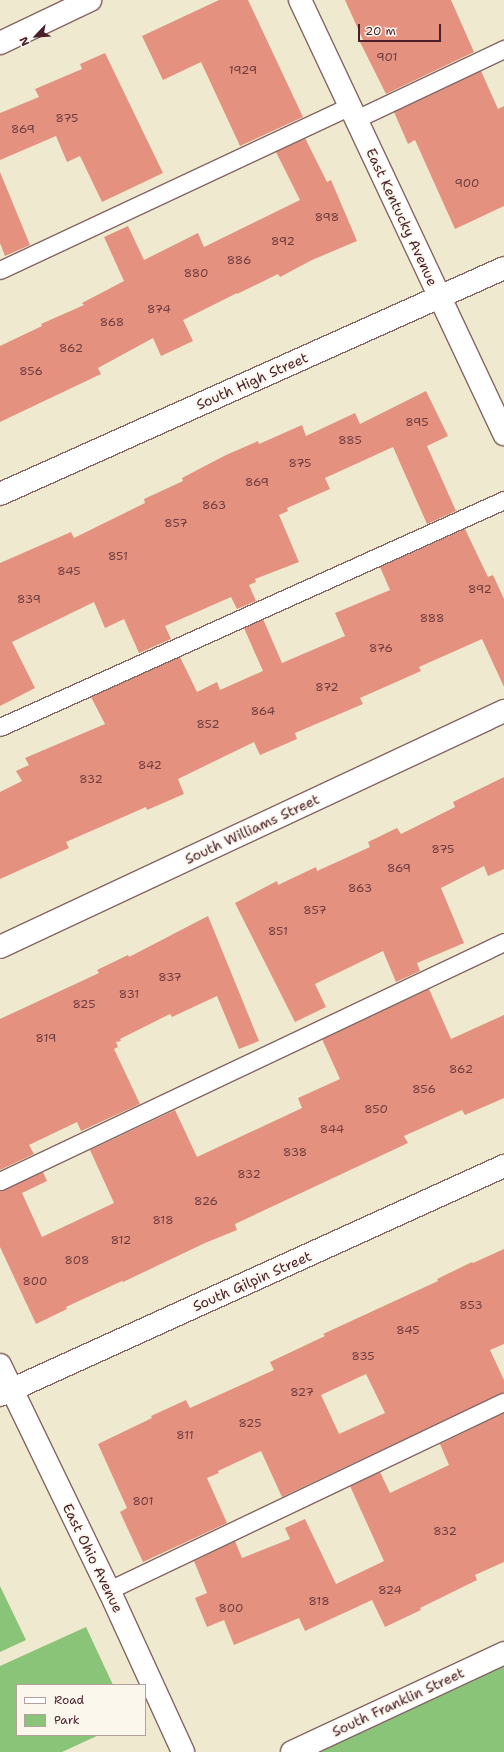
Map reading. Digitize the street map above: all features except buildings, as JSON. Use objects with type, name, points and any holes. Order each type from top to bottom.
[{"type":"street","points":[[0,43],[90,0]]},
{"type":"street","name":"East Kentucky Avenue","points":[[300,0],[504,434]]},
{"type":"street","name":"South High Street","points":[[0,494],[504,268]]},
{"type":"street","name":"South Williams Street","points":[[0,947],[504,711]]},
{"type":"street","name":"South Gilpin Street","points":[[6,1392],[504,1166]]},
{"type":"street","name":"East Ohio Avenue","points":[[0,1365],[6,1392],[109,1590],[183,1752]]},
{"type":"street","name":"South Franklin Street","points":[[292,1752],[504,1653]]},
{"type":"lane","points":[[0,270],[353,112],[504,49]]},
{"type":"lane","points":[[0,727],[504,500]]},
{"type":"lane","points":[[0,1181],[504,942]]},
{"type":"lane","points":[[109,1590],[504,1402]]},
{"type":"green space","points":[[0,1586],[26,1640],[0,1652]]},
{"type":"green space","points":[[86,1627],[113,1684],[16,1684],[16,1736],[97,1736],[62,1752],[0,1752],[0,1666]]},
{"type":"green space","points":[[504,1666],[504,1752],[319,1752]]}]
